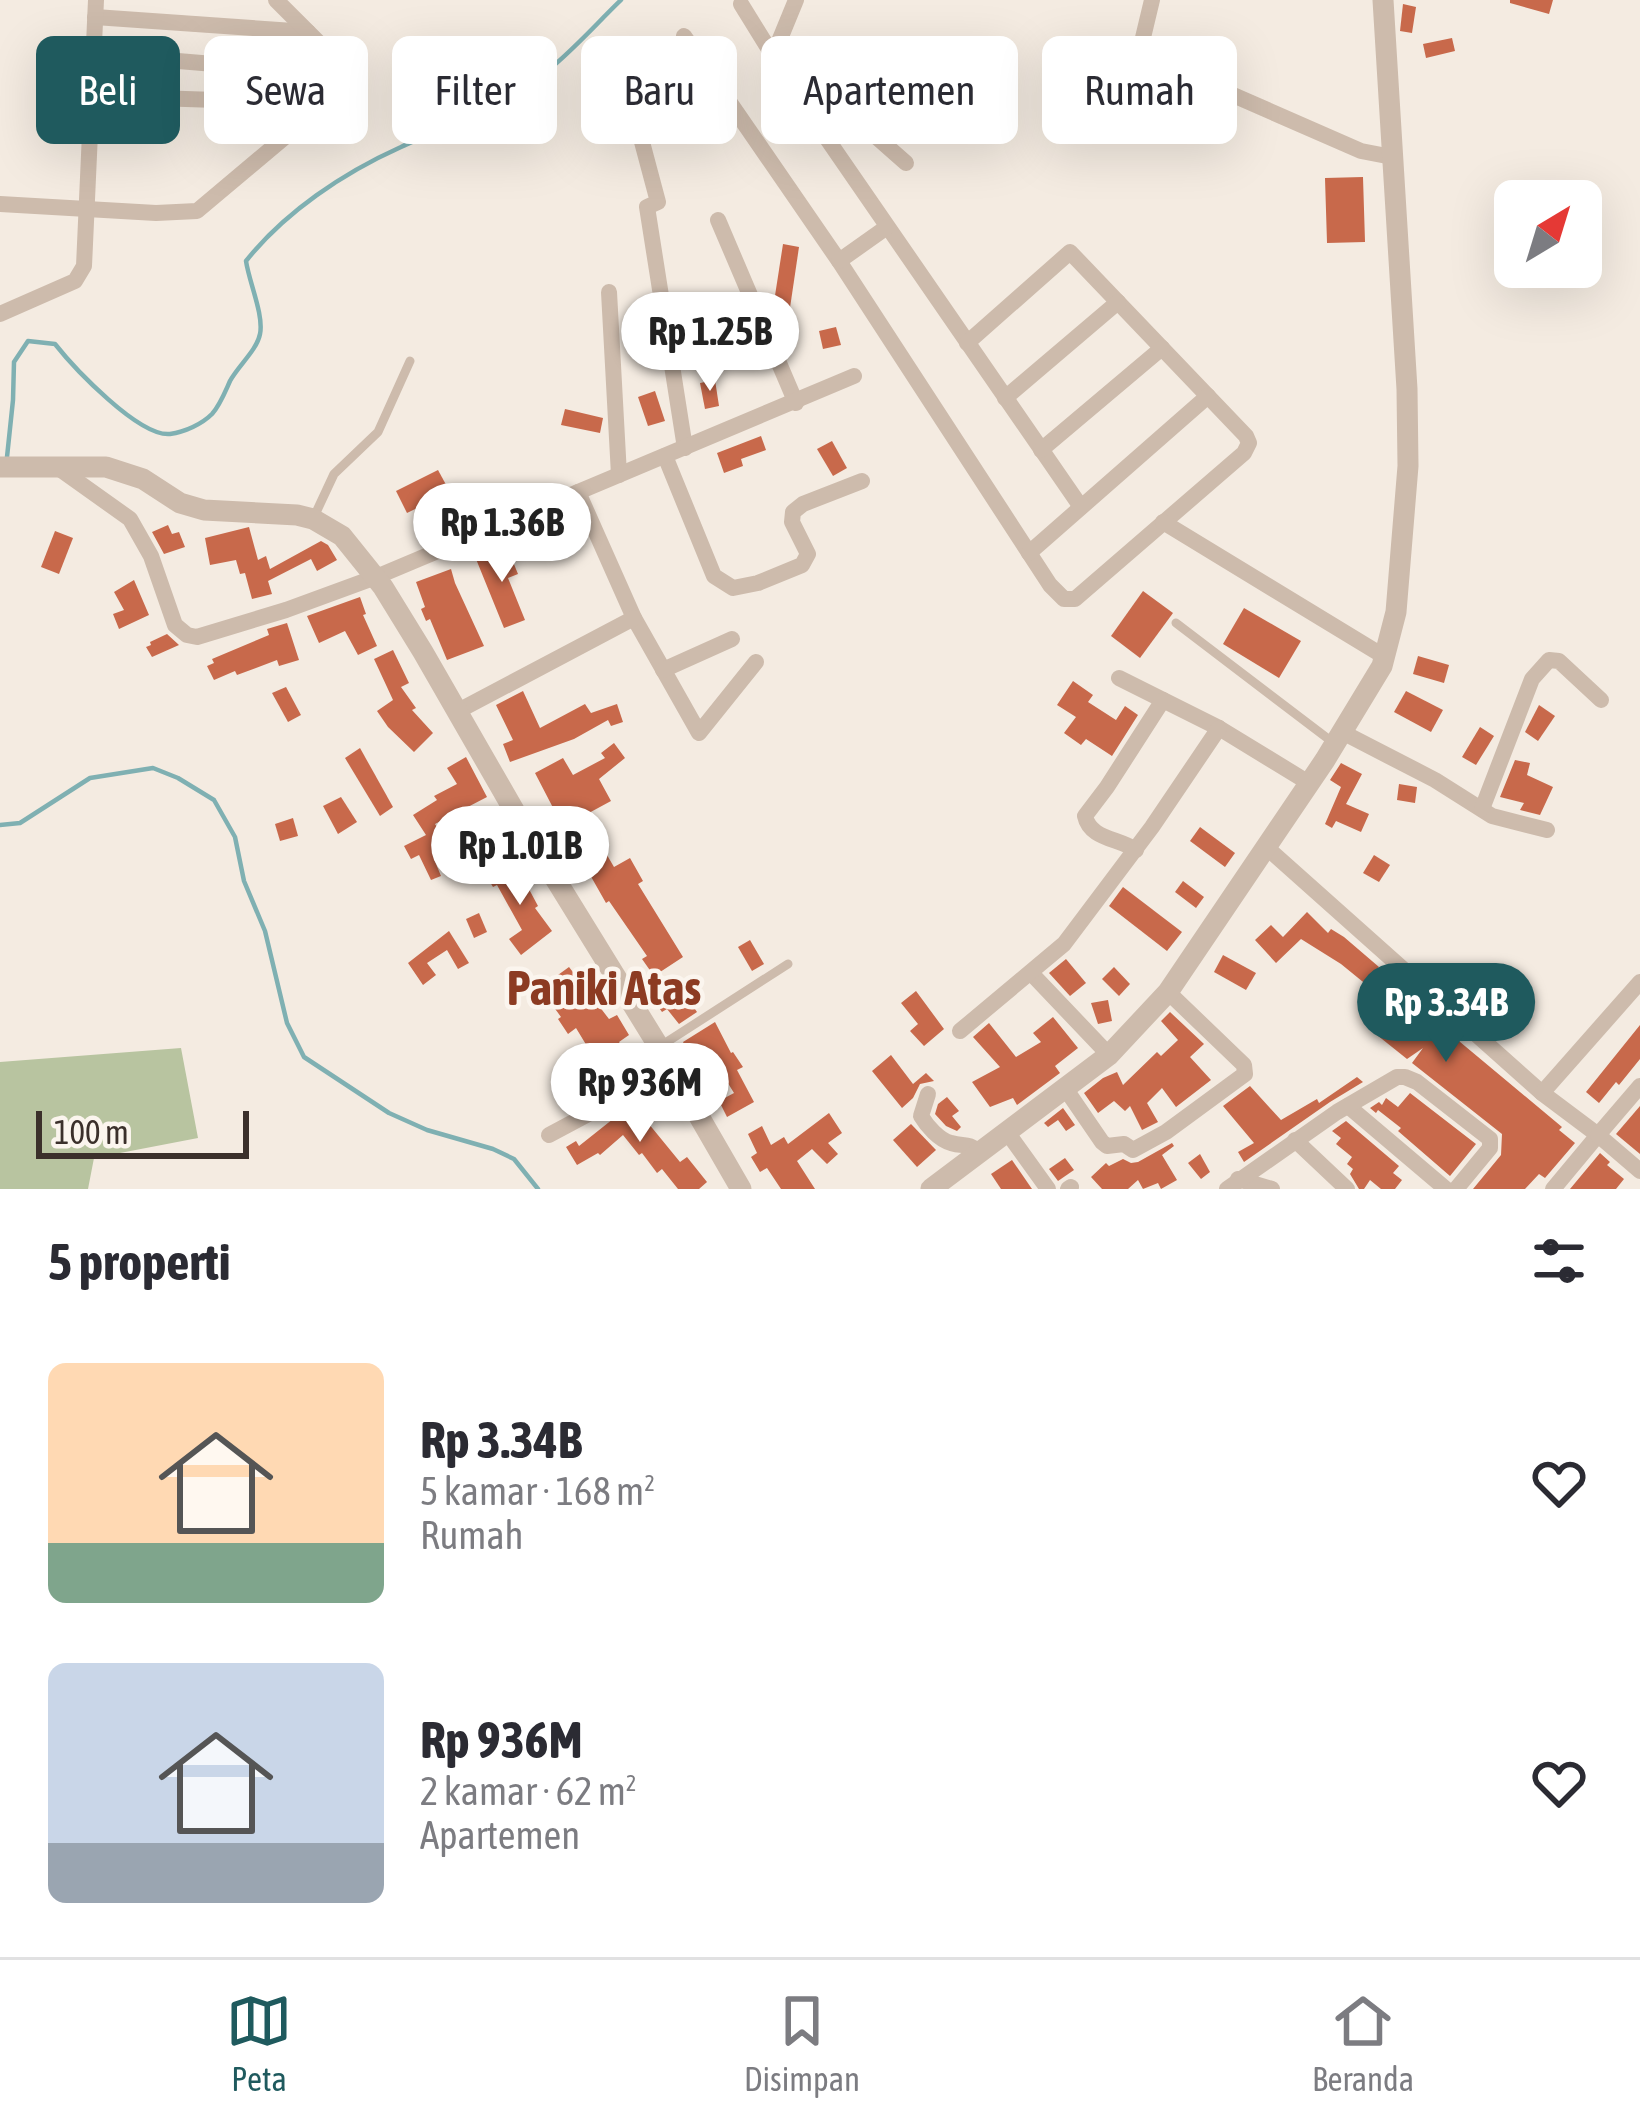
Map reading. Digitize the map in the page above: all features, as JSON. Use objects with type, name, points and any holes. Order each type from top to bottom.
[{"type":"street","points":[[276,0],[312,36]]},
{"type":"street","points":[[781,36],[796,0]]},
{"type":"street","points":[[1152,0],[1142,54],[1351,147],[1392,157]]},
{"type":"street","points":[[944,1185],[979,1152],[1109,1055],[1168,992],[1310,783],[1385,657],[1396,613],[1408,466],[1383,0]]},
{"type":"street","points":[[741,4],[761,36]]},
{"type":"street","points":[[96,9],[308,32]]},
{"type":"street","points":[[737,113],[1064,599],[1070,601],[1244,453],[1249,443],[1070,252],[968,343]]},
{"type":"street","points":[[0,314],[75,281],[84,266],[90,144]]},
{"type":"street","points":[[0,204],[196,212],[279,144]]},
{"type":"street","points":[[643,144],[658,202],[647,207],[685,448]]},
{"type":"street","points":[[831,144],[1081,507]]},
{"type":"street","points":[[884,144],[906,164]]},
{"type":"street","points":[[718,220],[796,403]]},
{"type":"street","points":[[839,261],[887,227]]},
{"type":"street","points":[[609,292],[619,476]]},
{"type":"street","points":[[1006,398],[1118,302]]},
{"type":"street","points":[[1041,449],[1162,348]]},
{"type":"street","points":[[57,467],[130,519],[151,556],[175,625],[191,637],[201,637],[376,577],[854,376]]},
{"type":"street","points":[[1029,553],[1208,396]]},
{"type":"street","points":[[665,456],[714,576],[734,589],[802,565],[808,554],[793,512],[862,482]]},
{"type":"street","points":[[7,468],[106,467],[142,478],[180,503],[204,510],[297,515],[341,536],[376,577],[741,1189]]},
{"type":"street","points":[[578,492],[634,618],[699,733],[756,662]]},
{"type":"street","points":[[1163,522],[1385,657]]},
{"type":"street","points":[[458,711],[634,618]]},
{"type":"street","points":[[663,670],[732,639]]},
{"type":"street","points":[[1482,809],[1532,679],[1545,663],[1559,662],[1601,700]]},
{"type":"street","points":[[1120,678],[1219,728],[1310,783]]},
{"type":"street","points":[[1136,850],[1092,831],[1084,816],[1162,700]]},
{"type":"street","points":[[959,1031],[1064,944],[1136,850],[1219,728]]},
{"type":"street","points":[[1339,738],[1436,780],[1502,820],[1547,830]]},
{"type":"street","points":[[1266,848],[1542,1093],[1640,1171]]},
{"type":"street","points":[[1031,973],[1109,1055]]},
{"type":"street","points":[[1542,1093],[1640,982]]},
{"type":"street","points":[[1065,1088],[1102,1142],[1133,1150],[1166,1132],[1245,1074],[1244,1065],[1168,992]]},
{"type":"street","points":[[549,1135],[609,1103],[662,1053]]},
{"type":"street","points":[[1232,1184],[1348,1106],[1397,1077],[1405,1077],[1491,1142],[1456,1189]]},
{"type":"street","points":[[1553,1189],[1640,1086]]},
{"type":"street","points":[[928,1094],[921,1116],[925,1124],[950,1143],[969,1144],[979,1152]]},
{"type":"street","points":[[1348,1106],[1446,1189]]},
{"type":"street","points":[[1006,1132],[1048,1189]]},
{"type":"street","points":[[1295,1140],[1347,1189]]},
{"type":"street","points":[[1232,1184],[1272,1189]]},
{"type":"lane","points":[[313,519],[334,474],[378,431],[410,361]]},
{"type":"lane","points":[[1176,623],[1339,738]]},
{"type":"lane","points":[[464,874],[527,833]]},
{"type":"lane","points":[[662,1053],[788,964]]},
{"type":"green space","points":[[181,1048],[198,1138],[94,1158],[88,1189],[0,1189],[0,1062]]},
{"type":"building","points":[[1510,0],[1553,0],[1549,14]]},
{"type":"building","points":[[1403,4],[1416,7],[1412,33],[1400,31]]},
{"type":"building","points":[[1452,38],[1455,51],[1426,58],[1423,44]]},
{"type":"building","points":[[1363,177],[1365,242],[1327,243],[1325,178]]},
{"type":"building","points":[[783,244],[799,247],[787,328],[777,326],[772,315]]},
{"type":"building","points":[[836,327],[841,345],[823,349],[819,331]]},
{"type":"building","points":[[715,380],[719,406],[705,409],[700,383]]},
{"type":"building","points":[[655,391],[665,421],[648,426],[638,397]]},
{"type":"building","points":[[565,409],[603,418],[600,433],[561,425]]},
{"type":"building","points":[[761,436],[766,450],[741,459],[743,466],[724,473],[717,453]]},
{"type":"building","points":[[832,441],[847,468],[833,476],[817,449]]},
{"type":"building","points":[[438,470],[450,492],[407,513],[396,491]]},
{"type":"building","points":[[168,525],[172,534],[179,532],[185,547],[164,554],[152,532]]},
{"type":"building","points":[[249,527],[258,560],[266,556],[270,569],[321,541],[337,560],[317,571],[311,559],[268,581],[272,594],[252,599],[236,560],[210,565],[205,538]]},
{"type":"building","points":[[55,531],[73,538],[59,574],[41,567]]},
{"type":"building","points":[[507,547],[518,574],[508,578],[525,620],[504,628],[476,559]]},
{"type":"building","points":[[451,569],[484,646],[447,660],[421,609],[425,607],[416,582]]},
{"type":"building","points":[[134,580],[149,615],[119,629],[113,614],[124,610],[114,592]]},
{"type":"building","points":[[1143,591],[1173,613],[1140,658],[1111,636]]},
{"type":"building","points":[[360,597],[377,646],[358,655],[345,631],[319,643],[307,616]]},
{"type":"building","points":[[1244,608],[1301,641],[1279,678],[1223,644]]},
{"type":"building","points":[[287,623],[299,660],[279,666],[277,660],[214,680],[207,666],[214,663],[212,659]]},
{"type":"building","points":[[167,634],[179,645],[152,657],[146,647]]},
{"type":"building","points":[[393,650],[409,683],[401,687],[416,708],[412,710],[433,733],[414,752],[377,711],[393,700],[374,659]]},
{"type":"building","points":[[1418,656],[1449,665],[1444,683],[1413,674]]},
{"type":"building","points":[[1073,681],[1093,695],[1088,702],[1116,720],[1125,706],[1138,715],[1112,756],[1086,739],[1081,745],[1064,733],[1076,717],[1057,705]]},
{"type":"building","points":[[286,687],[301,715],[288,722],[272,693]]},
{"type":"building","points":[[523,691],[540,728],[585,704],[591,713],[617,704],[623,722],[611,726],[608,720],[574,739],[510,762],[503,744],[513,740],[496,705]]},
{"type":"building","points":[[1406,691],[1443,710],[1431,732],[1394,712]]},
{"type":"building","points":[[1539,705],[1555,716],[1538,741],[1525,732]]},
{"type":"building","points":[[1480,727],[1494,736],[1476,765],[1462,757]]},
{"type":"building","points":[[614,743],[625,758],[599,779],[611,801],[563,827],[535,773],[563,758],[573,775],[605,758],[601,753]]},
{"type":"building","points":[[360,748],[393,807],[380,816],[345,758]]},
{"type":"building","points":[[466,757],[487,797],[435,824],[450,849],[434,859],[441,876],[431,880],[419,855],[411,859],[404,846],[426,835],[413,815],[457,784],[447,768]]},
{"type":"building","points":[[1515,760],[1530,763],[1527,775],[1553,787],[1540,815],[1520,810],[1524,803],[1500,797]]},
{"type":"building","points":[[1341,763],[1362,774],[1346,804],[1369,814],[1361,832],[1336,821],[1332,828],[1325,824],[1341,787],[1330,780]]},
{"type":"building","points":[[1399,784],[1417,787],[1415,803],[1397,800]]},
{"type":"building","points":[[341,797],[357,822],[338,834],[323,806]]},
{"type":"building","points":[[293,818],[298,836],[280,841],[275,824]]},
{"type":"building","points":[[1200,827],[1235,853],[1225,867],[1190,841]]},
{"type":"building","points":[[597,838],[614,867],[630,858],[643,881],[638,884],[683,957],[654,976],[642,959],[647,956],[606,903],[585,866],[570,875],[560,858]]},
{"type":"building","points":[[1374,855],[1390,865],[1379,882],[1363,873]]},
{"type":"building","points":[[502,860],[515,882],[523,878],[535,908],[552,931],[521,955],[509,939],[522,930],[497,885],[493,887],[484,872]]},
{"type":"building","points":[[1183,881],[1204,897],[1196,908],[1175,892]]},
{"type":"building","points":[[1123,887],[1182,932],[1167,951],[1109,906]]},
{"type":"building","points":[[1307,912],[1328,933],[1331,929],[1344,937],[1379,967],[1375,971],[1562,1127],[1559,1130],[1575,1143],[1545,1178],[1539,1174],[1525,1189],[1473,1189],[1501,1155],[1502,1134],[1412,1063],[1423,1048],[1407,1059],[1372,1031],[1395,1008],[1301,939],[1276,963],[1255,940],[1271,925],[1283,937]]},
{"type":"building","points":[[479,913],[487,932],[474,938],[466,919]]},
{"type":"building","points":[[449,931],[469,963],[458,969],[447,950],[427,963],[436,975],[423,985],[408,963]]},
{"type":"building","points":[[750,940],[764,964],[752,971],[738,947]]},
{"type":"building","points":[[1223,955],[1256,973],[1246,990],[1214,972]]},
{"type":"building","points":[[1066,959],[1086,983],[1070,996],[1049,973]]},
{"type":"building","points":[[569,967],[609,1019],[617,1015],[629,1035],[619,1042],[628,1056],[609,1068],[612,1072],[602,1079],[576,1028],[568,1034],[540,988]]},
{"type":"building","points":[[1114,967],[1130,984],[1119,996],[1102,979]]},
{"type":"building","points":[[671,988],[683,1007],[690,1002],[697,1012],[679,1024],[653,999]]},
{"type":"building","points":[[916,991],[944,1029],[924,1046],[910,1031],[918,1024],[901,1003]]},
{"type":"building","points":[[1108,1000],[1112,1021],[1098,1024],[1091,1003]]},
{"type":"building","points":[[1170,1012],[1204,1044],[1190,1057],[1211,1080],[1176,1107],[1162,1088],[1147,1103],[1158,1122],[1142,1130],[1130,1106],[1125,1111],[1114,1101],[1098,1113],[1084,1093],[1117,1072],[1123,1085],[1157,1052],[1161,1056],[1178,1040],[1161,1021]]},
{"type":"building","points":[[1053,1017],[1078,1048],[1055,1066],[1060,1073],[1017,1105],[1013,1098],[990,1107],[972,1082],[1000,1067],[973,1037],[989,1023],[1016,1057],[1041,1042],[1033,1033]]},
{"type":"building","points":[[715,1022],[743,1067],[737,1070],[754,1102],[727,1117],[719,1101],[734,1093],[705,1046],[689,1054],[683,1042]]},
{"type":"building","points":[[1640,1025],[1640,1059],[1599,1103],[1586,1092]]},
{"type":"building","points":[[891,1055],[913,1084],[926,1073],[934,1081],[920,1084],[902,1108],[872,1071]]},
{"type":"building","points":[[1357,1077],[1363,1082],[1244,1162],[1238,1152],[1254,1143],[1223,1106],[1250,1086],[1281,1120],[1317,1099],[1319,1103]]},
{"type":"building","points":[[588,1084],[598,1095],[573,1108],[568,1102]]},
{"type":"building","points":[[647,1092],[659,1106],[644,1118],[680,1162],[687,1157],[707,1182],[699,1189],[678,1189],[623,1135],[600,1155],[577,1165],[566,1147],[576,1141],[579,1146]]},
{"type":"building","points":[[1410,1093],[1476,1144],[1450,1176],[1398,1131],[1401,1128],[1370,1108],[1379,1102],[1382,1105],[1386,1098],[1398,1107]]},
{"type":"building","points":[[947,1097],[959,1111],[952,1116],[961,1127],[957,1131],[935,1114]]},
{"type":"building","points":[[1640,1106],[1640,1154],[1616,1134]]},
{"type":"building","points":[[1063,1108],[1075,1125],[1066,1131],[1058,1120],[1048,1127],[1044,1123]]},
{"type":"building","points":[[829,1113],[842,1133],[828,1143],[838,1154],[827,1164],[812,1149],[797,1161],[815,1189],[781,1189],[767,1168],[760,1172],[751,1157],[757,1153],[748,1134],[762,1126],[771,1145],[784,1137],[788,1144]]},
{"type":"building","points":[[1346,1121],[1399,1166],[1393,1173],[1402,1180],[1395,1189],[1381,1189],[1370,1180],[1359,1189],[1347,1164],[1352,1157],[1336,1144],[1341,1138],[1332,1131]]},
{"type":"building","points":[[911,1124],[936,1150],[917,1167],[893,1140]]},
{"type":"building","points":[[1172,1143],[1162,1155],[1177,1180],[1161,1189],[1158,1183],[1143,1189],[1138,1180],[1128,1189],[1102,1189],[1091,1177],[1106,1163],[1138,1162]]},
{"type":"building","points":[[1600,1153],[1624,1179],[1616,1189],[1570,1189]]},
{"type":"building","points":[[1200,1154],[1210,1172],[1201,1179],[1188,1163]]},
{"type":"building","points":[[1065,1158],[1074,1170],[1058,1181],[1049,1169]]},
{"type":"building","points":[[1012,1160],[1032,1189],[1001,1189],[991,1174]]},
{"type":"waterway","points":[[7,457],[14,362],[28,341],[55,344],[108,399],[157,432],[181,431],[208,418],[258,340],[260,318],[246,261],[261,243],[316,195],[358,169],[525,87],[621,0]]},
{"type":"waterway","points":[[0,825],[20,823],[90,778],[153,768],[214,800],[235,837],[287,1023],[304,1057],[389,1113],[514,1159],[538,1189]]},
{"type":"district","name":"Paniki Atas","points":[[604,988]]}]
